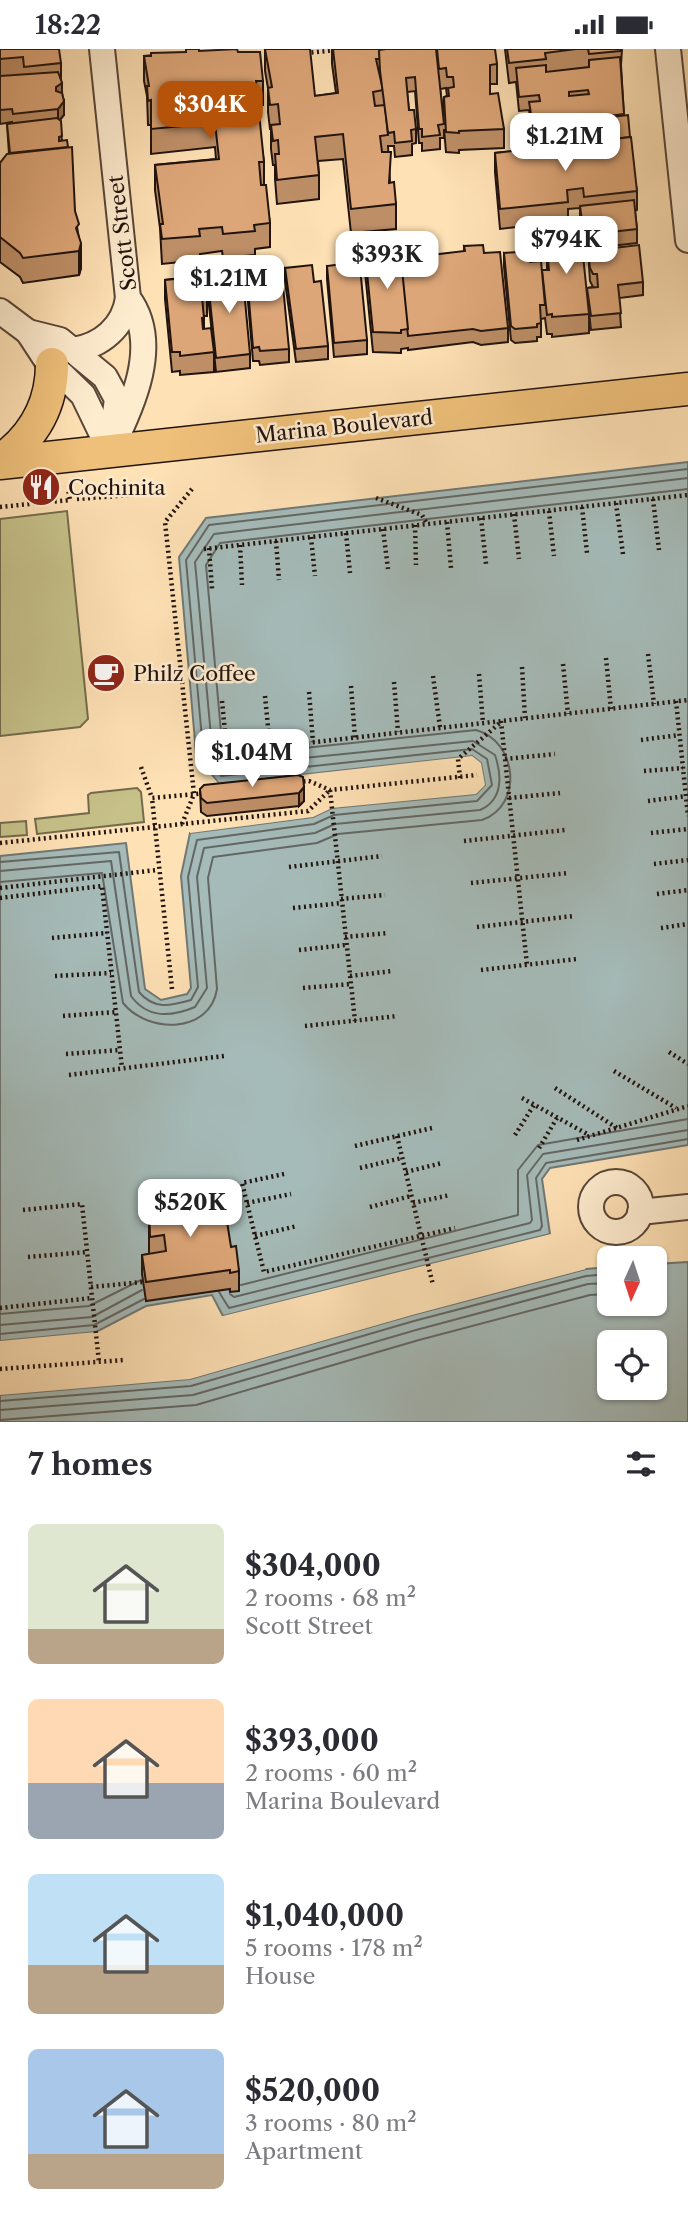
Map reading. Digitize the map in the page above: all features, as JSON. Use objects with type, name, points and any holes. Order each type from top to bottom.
[{"type":"main road","points":[[0,462],[23,442],[42,416],[62,357]]},
{"type":"main road","name":"Marina Boulevard","points":[[0,462],[688,389]]},
{"type":"street","name":"Scott Street","points":[[105,49],[128,298],[141,321],[141,373],[128,413],[110,451]]},
{"type":"street","points":[[667,49],[688,240]]},
{"type":"street","points":[[62,357],[98,341],[116,328],[127,309],[128,298]]},
{"type":"street","points":[[0,311],[62,357],[105,377],[117,399],[110,451]]},
{"type":"street","points":[[640,1212],[688,1207]]},
{"type":"path","points":[[292,55],[347,49]]},
{"type":"path","points":[[0,507],[70,500],[68,489]]},
{"type":"path","points":[[182,824],[194,794],[165,523],[192,489]]},
{"type":"path","points":[[77,499],[157,493]]},
{"type":"path","points":[[212,589],[206,549],[688,495]]},
{"type":"path","points":[[376,498],[422,515],[427,524]]},
{"type":"path","points":[[653,499],[659,550]]},
{"type":"path","points":[[617,503],[623,554]]},
{"type":"path","points":[[582,507],[587,553]]},
{"type":"path","points":[[549,511],[554,556]]},
{"type":"path","points":[[514,514],[519,559]]},
{"type":"path","points":[[481,518],[486,564]]},
{"type":"path","points":[[447,522],[451,568]]},
{"type":"path","points":[[415,526],[416,565]]},
{"type":"path","points":[[383,529],[388,569]]},
{"type":"path","points":[[346,533],[350,573]]},
{"type":"path","points":[[311,537],[315,576]]},
{"type":"path","points":[[276,541],[279,580]]},
{"type":"path","points":[[240,545],[242,585]]},
{"type":"path","points":[[649,654],[654,704]]},
{"type":"path","points":[[606,659],[611,709]]},
{"type":"path","points":[[564,664],[568,713]]},
{"type":"path","points":[[522,667],[525,718]]},
{"type":"path","points":[[479,674],[483,723]]},
{"type":"path","points":[[433,676],[440,728]]},
{"type":"path","points":[[394,682],[398,732]]},
{"type":"path","points":[[351,686],[355,738]]},
{"type":"path","points":[[309,692],[313,742]]},
{"type":"path","points":[[265,696],[270,747]]},
{"type":"path","points":[[222,701],[227,752],[688,700]]},
{"type":"path","points":[[676,701],[688,816]]},
{"type":"path","points":[[502,721],[527,965]]},
{"type":"path","points":[[460,778],[458,758],[502,721]]},
{"type":"path","points":[[641,740],[688,740]]},
{"type":"path","points":[[505,759],[555,754]]},
{"type":"path","points":[[141,767],[152,798],[172,989]]},
{"type":"path","points":[[644,771],[683,768]]},
{"type":"path","points":[[296,782],[309,781],[330,790],[477,775]]},
{"type":"path","points":[[0,843],[308,811],[330,790]]},
{"type":"path","points":[[330,790],[355,1021]]},
{"type":"path","points":[[152,798],[214,792]]},
{"type":"path","points":[[509,798],[560,793]]},
{"type":"path","points":[[648,801],[686,796]]},
{"type":"path","points":[[651,833],[688,829]]},
{"type":"path","points":[[464,841],[565,830]]},
{"type":"path","points":[[289,867],[382,856]]},
{"type":"path","points":[[654,865],[688,860]]},
{"type":"path","points":[[0,888],[158,870]]},
{"type":"path","points":[[471,883],[569,873]]},
{"type":"path","points":[[0,898],[102,886],[122,1068]]},
{"type":"path","points":[[657,894],[688,890]]},
{"type":"path","points":[[293,908],[385,895]]},
{"type":"path","points":[[477,927],[574,916]]},
{"type":"path","points":[[661,928],[688,924]]},
{"type":"path","points":[[52,938],[107,933]]},
{"type":"path","points":[[345,937],[387,933]]},
{"type":"path","points":[[299,950],[346,945]]},
{"type":"path","points":[[481,970],[577,959]]},
{"type":"path","points":[[350,976],[393,971]]},
{"type":"path","points":[[55,976],[111,973]]},
{"type":"path","points":[[303,988],[351,984]]},
{"type":"path","points":[[63,1016],[116,1012]]},
{"type":"path","points":[[305,1026],[398,1016]]},
{"type":"path","points":[[66,1054],[120,1050]]},
{"type":"path","points":[[669,1052],[688,1064]]},
{"type":"path","points":[[69,1075],[224,1056]]},
{"type":"path","points":[[614,1071],[677,1109]]},
{"type":"path","points":[[555,1087],[617,1128]]},
{"type":"path","points":[[522,1098],[590,1136]]},
{"type":"path","points":[[515,1135],[534,1105]]},
{"type":"path","points":[[577,1140],[688,1106]]},
{"type":"path","points":[[539,1148],[557,1118]]},
{"type":"path","points":[[355,1146],[432,1128]]},
{"type":"path","points":[[397,1136],[433,1285]]},
{"type":"path","points":[[360,1168],[402,1158]]},
{"type":"path","points":[[406,1172],[442,1163]]},
{"type":"path","points":[[284,1174],[242,1183],[264,1272],[455,1228]]},
{"type":"path","points":[[247,1203],[291,1194]]},
{"type":"path","points":[[413,1203],[450,1195]]},
{"type":"path","points":[[370,1207],[411,1196]]},
{"type":"path","points":[[23,1210],[82,1204],[99,1362]]},
{"type":"path","points":[[255,1236],[297,1226]]},
{"type":"path","points":[[28,1257],[87,1252]]},
{"type":"path","points":[[91,1287],[143,1282]]},
{"type":"path","points":[[0,1308],[92,1298]]},
{"type":"path","points":[[0,1370],[124,1360]]},
{"type":"shaded area","points":[[67,511],[88,719],[80,727],[0,736],[0,519]]},
{"type":"shaded area","points":[[137,788],[141,792],[144,822],[37,834],[35,819],[89,813],[88,795],[91,793]]},
{"type":"shaded area","points":[[26,821],[27,835],[0,837],[0,823]]},
{"type":"water","points":[[688,462],[688,1145],[550,1168],[542,1179],[550,1234],[223,1316],[212,1295],[146,1306],[96,1332],[0,1341],[0,856],[126,843],[145,989],[161,1000],[187,994],[191,988],[181,876],[190,833],[313,817],[332,808],[476,794],[485,785],[481,763],[472,756],[219,784],[196,753],[179,557],[206,518]]},
{"type":"water","points":[[688,1262],[688,1422],[0,1422],[0,1395],[190,1379],[412,1315],[597,1268],[597,1316],[667,1316],[667,1263]]},
{"type":"pier","points":[[472,756],[481,763],[485,785],[476,794],[332,808],[313,817],[190,833],[190,830],[225,824],[312,814],[331,805],[475,791],[481,784],[478,765],[471,760],[219,788],[208,777],[210,774],[219,784]]},
{"type":"pier","points":[[551,1234],[551,1238],[223,1320],[219,1317]]},
{"type":"pier","points":[[583,1266],[586,1269],[412,1315],[190,1379],[0,1395],[0,1391],[14,1389],[189,1376],[411,1311]]},
{"type":"pier","points":[[107,1331],[96,1335],[0,1344],[0,1341]]},
{"type":"building","points":[[0,49],[59,49],[61,63],[24,67],[23,57],[0,59]]},
{"type":"building","points":[[186,49],[260,52],[263,81],[256,81],[257,90],[251,91],[253,114],[259,113],[264,162],[259,162],[261,185],[266,185],[270,223],[254,225],[255,231],[223,234],[222,227],[199,229],[200,236],[162,239],[160,224],[163,224],[155,165],[219,159],[215,123],[151,129],[151,100],[148,101],[149,86],[144,56],[151,56],[151,53],[186,52]]},
{"type":"building","points":[[265,49],[310,49],[315,96],[338,93],[333,49],[379,49],[380,59],[376,59],[383,90],[373,92],[375,106],[385,105],[388,135],[380,136],[382,152],[391,152],[389,183],[394,182],[396,204],[351,209],[343,134],[315,137],[319,175],[277,180],[275,154],[279,154],[278,140],[273,141],[271,125],[280,124],[278,104],[270,105],[268,88],[272,87]]},
{"type":"building","points":[[436,49],[444,124],[438,125],[440,135],[422,137],[415,77],[406,78],[409,110],[414,110],[416,129],[411,130],[412,141],[395,143],[394,132],[388,133],[379,50]]},
{"type":"building","points":[[437,49],[495,49],[497,64],[490,65],[490,94],[498,93],[504,129],[446,132],[444,97],[449,96],[448,88],[454,87],[453,77],[447,77],[446,68],[439,69]]},
{"type":"building","points":[[507,49],[576,49],[545,53],[546,59],[509,63]]},
{"type":"building","points":[[588,49],[620,49],[620,51],[589,54]]},
{"type":"building","points":[[620,57],[624,114],[548,124],[566,122],[567,129],[585,127],[585,120],[628,115],[630,137],[567,143],[568,150],[547,153],[547,147],[524,150],[522,127],[542,125],[542,119],[532,120],[529,102],[540,101],[539,95],[519,97],[516,68],[546,65],[546,72],[589,67],[589,60]],"holes":[[[588,90],[589,94],[569,96],[569,92]]]},
{"type":"building","points":[[58,72],[62,83],[56,87],[56,91],[62,93],[64,101],[58,109],[13,114],[12,109],[0,110],[0,76]]},
{"type":"building","points":[[57,118],[61,121],[62,136],[59,141],[67,140],[68,147],[10,153],[7,124]]},
{"type":"building","points":[[631,137],[637,191],[584,197],[583,188],[567,190],[568,202],[500,209],[495,153],[547,147],[548,158],[579,155],[578,143]]},
{"type":"building","points":[[72,147],[75,211],[79,224],[76,228],[81,243],[79,251],[23,258],[0,237],[0,163],[7,154]]},
{"type":"building","points":[[634,200],[637,229],[584,235],[580,206]]},
{"type":"building","points":[[580,226],[589,314],[552,317],[552,314],[547,315],[542,270],[549,270],[547,252],[558,252],[555,229]]},
{"type":"building","points":[[483,245],[484,253],[500,252],[508,328],[408,336],[399,249],[428,246],[429,260],[431,255],[465,251],[464,246]]},
{"type":"building","points":[[639,245],[643,282],[618,285],[621,313],[591,316],[587,288],[598,287],[597,274],[593,274],[590,268],[588,251]]},
{"type":"building","points":[[400,249],[408,329],[401,330],[401,333],[373,332],[365,253]]},
{"type":"building","points":[[529,251],[530,262],[541,261],[545,305],[540,305],[541,323],[537,324],[537,327],[515,329],[511,326],[504,253]]},
{"type":"building","points":[[343,264],[343,268],[360,267],[367,340],[334,343],[327,266]]},
{"type":"building","points":[[312,265],[314,282],[321,281],[328,346],[296,349],[285,268]]},
{"type":"building","points":[[205,268],[207,297],[202,297],[203,329],[211,328],[214,352],[180,356],[180,352],[172,352],[165,280],[194,277],[193,270]]},
{"type":"building","points":[[237,272],[238,280],[243,279],[250,354],[216,358],[208,282],[212,282],[211,274]]},
{"type":"building","points":[[283,286],[289,349],[260,351],[259,347],[253,348],[248,289]]},
{"type":"building","points":[[298,775],[303,777],[304,787],[299,793],[207,803],[201,798],[200,789],[204,785]]},
{"type":"building","points":[[210,1195],[210,1198],[223,1196],[231,1247],[236,1246],[239,1271],[146,1282],[142,1255],[166,1251],[164,1235],[150,1237],[149,1203]]},
{"type":"place","name":"Cochinita","points":[[41,487]]},
{"type":"place","name":"Philz Coffee","points":[[106,673]]}]
